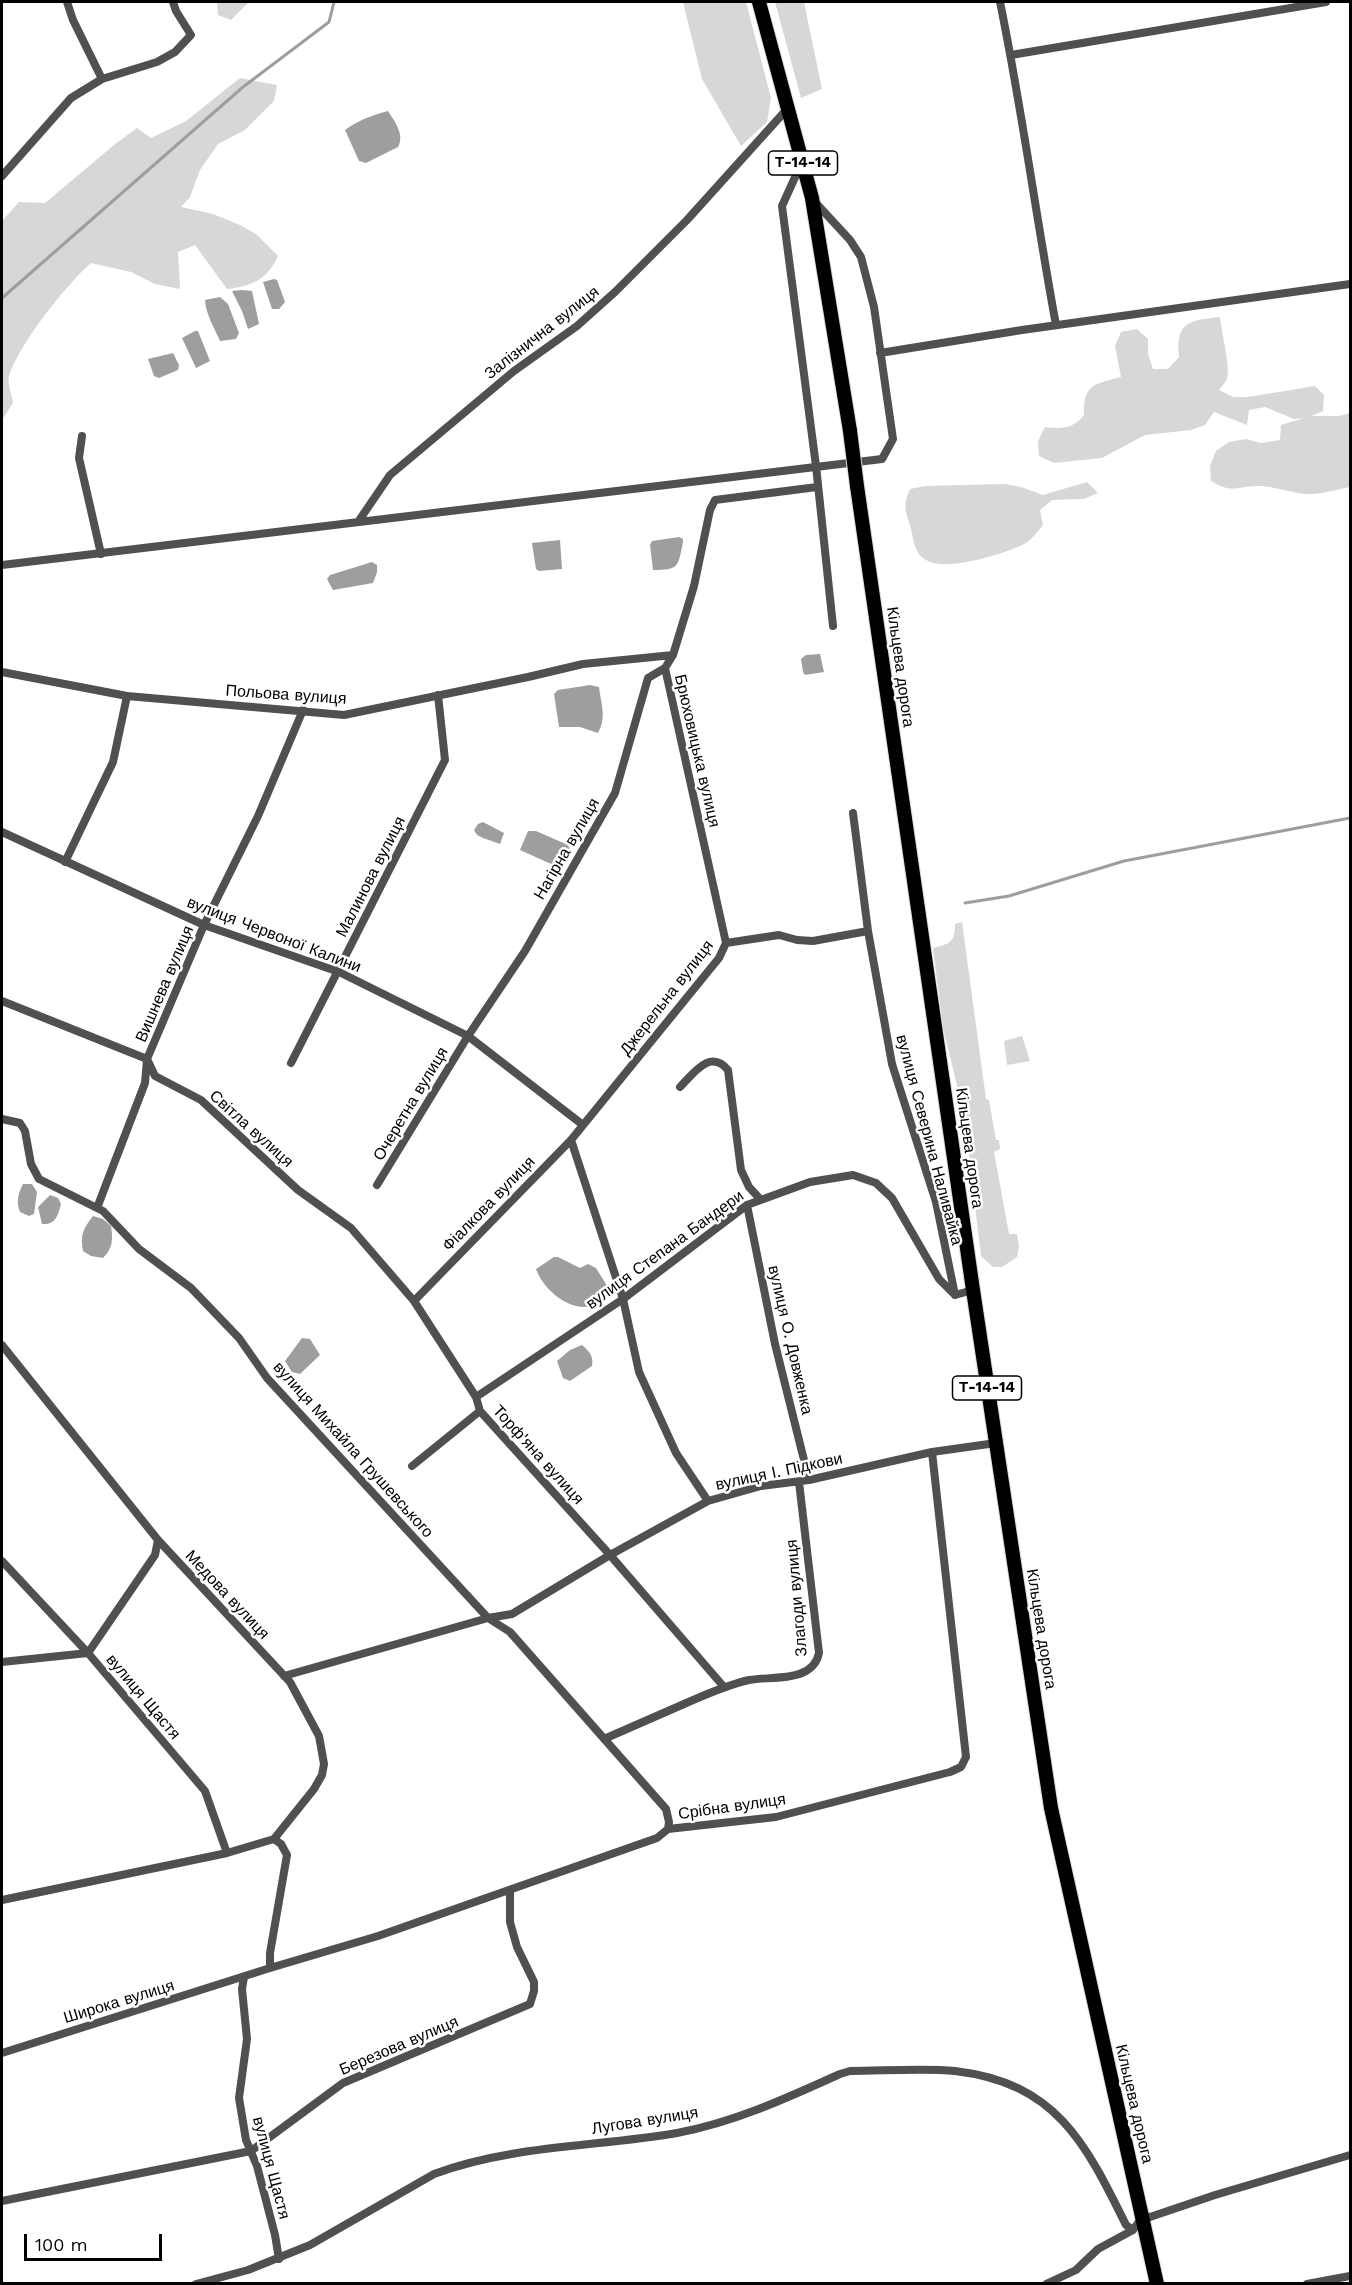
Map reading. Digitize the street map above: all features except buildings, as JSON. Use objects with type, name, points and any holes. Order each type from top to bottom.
[{"type":"highway","name":"Кільцева дорога","points":[[762,6],[812,198],[850,431],[973,1290],[1051,1808],[1157,2283]]},
{"type":"street","points":[[67,2],[72,20],[102,79]]},
{"type":"street","points":[[2,176],[71,98],[102,79],[157,62],[175,52],[191,35],[173,2]]},
{"type":"street","points":[[1000,2],[1056,325]]},
{"type":"street","points":[[1011,55],[1326,2]]},
{"type":"street","name":"Залізнична вулиця","points":[[358,522],[390,475],[513,371],[577,326],[615,292],[687,220],[789,107]]},
{"type":"street","points":[[803,160],[782,206],[816,466],[833,626]]},
{"type":"street","points":[[2,565],[882,459],[889,451],[893,439],[874,307],[861,257],[850,240],[812,198]]},
{"type":"street","points":[[880,353],[1056,325],[1350,284]]},
{"type":"street","points":[[82,436],[79,458],[101,554]]},
{"type":"street","name":"Брюховицька вулиця","points":[[726,943],[665,668],[673,655],[694,586],[710,510],[715,500],[817,487]]},
{"type":"street","name":"Польова вулиця","points":[[2,672],[127,696],[303,710],[344,716],[593,662],[673,655]]},
{"type":"street","name":"Нагірна вулиця","points":[[468,1036],[525,951],[615,793],[648,678],[665,668]]},
{"type":"street","name":"Малинова вулиця","points":[[291,1064],[445,760],[438,695]]},
{"type":"street","points":[[65,862],[114,762],[127,696]]},
{"type":"street","name":"Вишнева вулиця","points":[[97,1208],[145,1083],[147,1059],[204,925],[258,816],[303,710]]},
{"type":"street","name":"вулиця Северина Наливайка","points":[[853,813],[868,931],[892,1064],[936,1202],[955,1295]]},
{"type":"street","name":"вулиця Червоної Калини","points":[[2,832],[204,925],[339,972],[468,1036],[583,1125]]},
{"type":"street","name":"Джерельна вулиця","points":[[583,1125],[719,958],[726,943],[780,935],[797,940],[813,941],[868,931]]},
{"type":"street","name":"Світла вулиця","points":[[2,1000],[147,1059],[154,1076],[201,1100],[298,1190],[351,1228]]},
{"type":"street","name":"Очеретна вулиця","points":[[377,1185],[468,1036]]},
{"type":"street","points":[[680,1087],[705,1062],[713,1060],[724,1065],[728,1070],[741,1170],[749,1187],[760,1198]]},
{"type":"street","name":"вулиця Михайла Грушевського","points":[[2,1119],[20,1123],[25,1131],[31,1164],[39,1179],[103,1211],[139,1249],[191,1288],[239,1338],[267,1378],[488,1618],[510,1632],[666,1809],[668,1829]]},
{"type":"street","name":"Фіалкова вулиця","points":[[414,1301],[583,1125]]},
{"type":"street","points":[[571,1140],[624,1299],[639,1372],[676,1453],[708,1501]]},
{"type":"street","name":"вулиця Степана Бандери","points":[[476,1397],[624,1299],[747,1205],[760,1198],[810,1182],[853,1175],[876,1183],[892,1198],[939,1279],[955,1295]]},
{"type":"street","name":"вулиця О. Довженка","points":[[747,1205],[775,1344],[809,1480]]},
{"type":"street","name":"Торф'яна вулиця","points":[[351,1228],[414,1301],[476,1397],[480,1411],[610,1555],[724,1687]]},
{"type":"street","points":[[955,1295],[973,1290]]},
{"type":"street","name":"Медова вулиця","points":[[2,1345],[158,1540],[284,1676],[319,1736],[324,1764],[322,1775],[314,1789],[274,1839]]},
{"type":"street","points":[[412,1466],[480,1411]]},
{"type":"street","name":"вулиця І. Підкови","points":[[284,1676],[488,1618],[512,1614],[610,1555],[708,1501],[761,1486],[799,1482],[932,1452],[996,1443]]},
{"type":"street","name":"Срібна вулиця","points":[[244,1977],[378,1936],[510,1891],[657,1838],[668,1829],[776,1817],[950,1772],[961,1767],[966,1757],[932,1452]]},
{"type":"street","name":"Злагоди вулиця","points":[[604,1739],[724,1687],[749,1680],[801,1674],[818,1662],[819,1653],[799,1482]]},
{"type":"street","points":[[2,1662],[88,1653],[155,1555],[158,1540]]},
{"type":"street","name":"вулиця Щастя","points":[[2,1561],[88,1653],[205,1791],[227,1853]]},
{"type":"street","points":[[2,1900],[227,1853],[274,1839],[281,1844],[287,1855],[270,1953],[270,1968]]},
{"type":"street","name":"Березова вулиця","points":[[2,2201],[251,2151],[343,2083],[530,2004],[534,1982],[517,1947],[510,1922],[508,1899],[510,1891]]},
{"type":"street","name":"вулиця Щастя","points":[[244,1977],[242,1989],[247,2039],[239,2098],[246,2140],[272,2223],[279,2259]]},
{"type":"street","name":"Широка вулиця","points":[[2,2053],[244,1977]]},
{"type":"street","name":"Лугова вулиця","points":[[196,2283],[248,2270],[279,2259],[310,2245],[434,2174],[451,2168],[497,2156],[678,2132],[751,2113],[850,2071],[955,2071],[1004,2082],[1024,2090],[1040,2099],[1060,2118],[1096,2165],[1126,2225],[1133,2230]]},
{"type":"street","points":[[1046,2283],[1076,2270],[1098,2249],[1133,2230],[1143,2216],[1150,2217],[1215,2194],[1350,2155]]},
{"type":"street","points":[[1307,2283],[1350,2276]]},
{"type":"shaded area","points":[[217,2],[249,2],[231,20],[218,15]]},
{"type":"shaded area","points":[[683,2],[746,2],[771,98],[767,122],[741,146],[702,79]]},
{"type":"shaded area","points":[[775,2],[804,2],[822,89],[801,98]]},
{"type":"shaded area","points":[[240,78],[277,85],[274,101],[245,130],[218,144],[200,170],[190,197],[181,207],[213,214],[256,234],[278,256],[274,264],[264,276],[251,284],[227,289],[195,245],[178,252],[180,289],[155,284],[131,272],[91,263],[57,300],[14,363],[9,376],[13,403],[2,420],[2,221],[19,202],[45,203],[137,128],[151,138],[186,121]]},
{"type":"shaded area","points":[[388,111],[400,133],[398,147],[366,163],[359,161],[345,130],[366,118]]},
{"type":"shaded area","points":[[277,280],[285,302],[279,309],[272,309],[263,282]]},
{"type":"shaded area","points":[[232,291],[252,291],[259,324],[248,329]]},
{"type":"shaded area","points":[[220,297],[228,304],[239,333],[236,339],[220,341],[209,316],[205,300]]},
{"type":"shaded area","points":[[1220,317],[1228,374],[1219,390],[1233,397],[1248,397],[1315,386],[1324,395],[1323,411],[1311,416],[1339,416],[1350,413],[1350,487],[1304,494],[1261,486],[1225,488],[1211,481],[1210,466],[1216,451],[1229,442],[1246,439],[1261,443],[1280,440],[1281,425],[1304,418],[1294,419],[1265,407],[1249,410],[1247,425],[1214,412],[1205,425],[1191,430],[1145,435],[1102,458],[1054,463],[1039,456],[1038,441],[1045,427],[1062,428],[1076,423],[1084,415],[1088,391],[1098,384],[1121,377],[1115,346],[1121,332],[1137,329],[1148,339],[1148,354],[1153,369],[1168,369],[1179,357],[1180,336],[1187,325]]},
{"type":"shaded area","points":[[198,331],[210,361],[196,368],[182,338]]},
{"type":"shaded area","points":[[173,353],[179,365],[178,370],[159,378],[154,376],[148,359]]},
{"type":"shaded area","points":[[1087,482],[1098,493],[1084,499],[1052,500],[1040,510],[1043,525],[1027,542],[1011,550],[973,561],[935,563],[919,555],[906,511],[910,489],[925,486],[1005,484],[1043,495]]},
{"type":"shaded area","points":[[679,537],[683,539],[683,542],[676,565],[673,568],[653,570],[650,545],[652,541]]},
{"type":"shaded area","points":[[560,540],[562,569],[539,571],[536,569],[532,543]]},
{"type":"shaded area","points":[[372,562],[377,565],[373,583],[333,590],[327,579],[330,575]]},
{"type":"shaded area","points":[[820,654],[824,672],[805,675],[801,659],[806,655]]},
{"type":"shaded area","points":[[590,685],[599,687],[602,705],[603,716],[598,733],[580,727],[559,727],[554,694],[558,690]]},
{"type":"shaded area","points":[[483,822],[504,833],[500,844],[477,835],[474,830],[478,824]]},
{"type":"shaded area","points":[[528,831],[536,831],[568,845],[570,850],[560,868],[520,850]]},
{"type":"shaded area","points":[[962,922],[986,1099],[989,1100],[996,1140],[999,1140],[1000,1149],[994,1152],[1009,1234],[1017,1234],[1019,1247],[1017,1257],[1002,1267],[993,1267],[981,1256],[964,1114],[943,1028],[933,948],[950,941],[954,935],[955,924]]},
{"type":"shaded area","points":[[1022,1036],[1030,1061],[1007,1065],[1004,1041]]},
{"type":"shaded area","points":[[23,1184],[32,1184],[37,1192],[34,1214],[29,1216],[20,1212],[18,1205]]},
{"type":"shaded area","points":[[50,1195],[58,1198],[60,1208],[53,1221],[42,1224],[38,1207]]},
{"type":"shaded area","points":[[93,1216],[103,1219],[111,1226],[112,1243],[103,1258],[91,1256],[83,1251],[83,1232]]},
{"type":"shaded area","points":[[554,1257],[580,1268],[588,1264],[596,1268],[609,1289],[601,1300],[591,1306],[580,1307],[558,1298],[541,1279],[536,1269]]},
{"type":"shaded area","points":[[302,1338],[310,1339],[320,1355],[300,1374],[292,1372],[285,1361]]},
{"type":"shaded area","points":[[582,1345],[590,1354],[592,1366],[570,1381],[563,1378],[557,1361],[570,1350]]},
{"type":"waterway","points":[[2,298],[243,87],[329,22],[334,2]]},
{"type":"waterway","points":[[965,903],[1009,896],[1124,861],[1350,818]]}]
